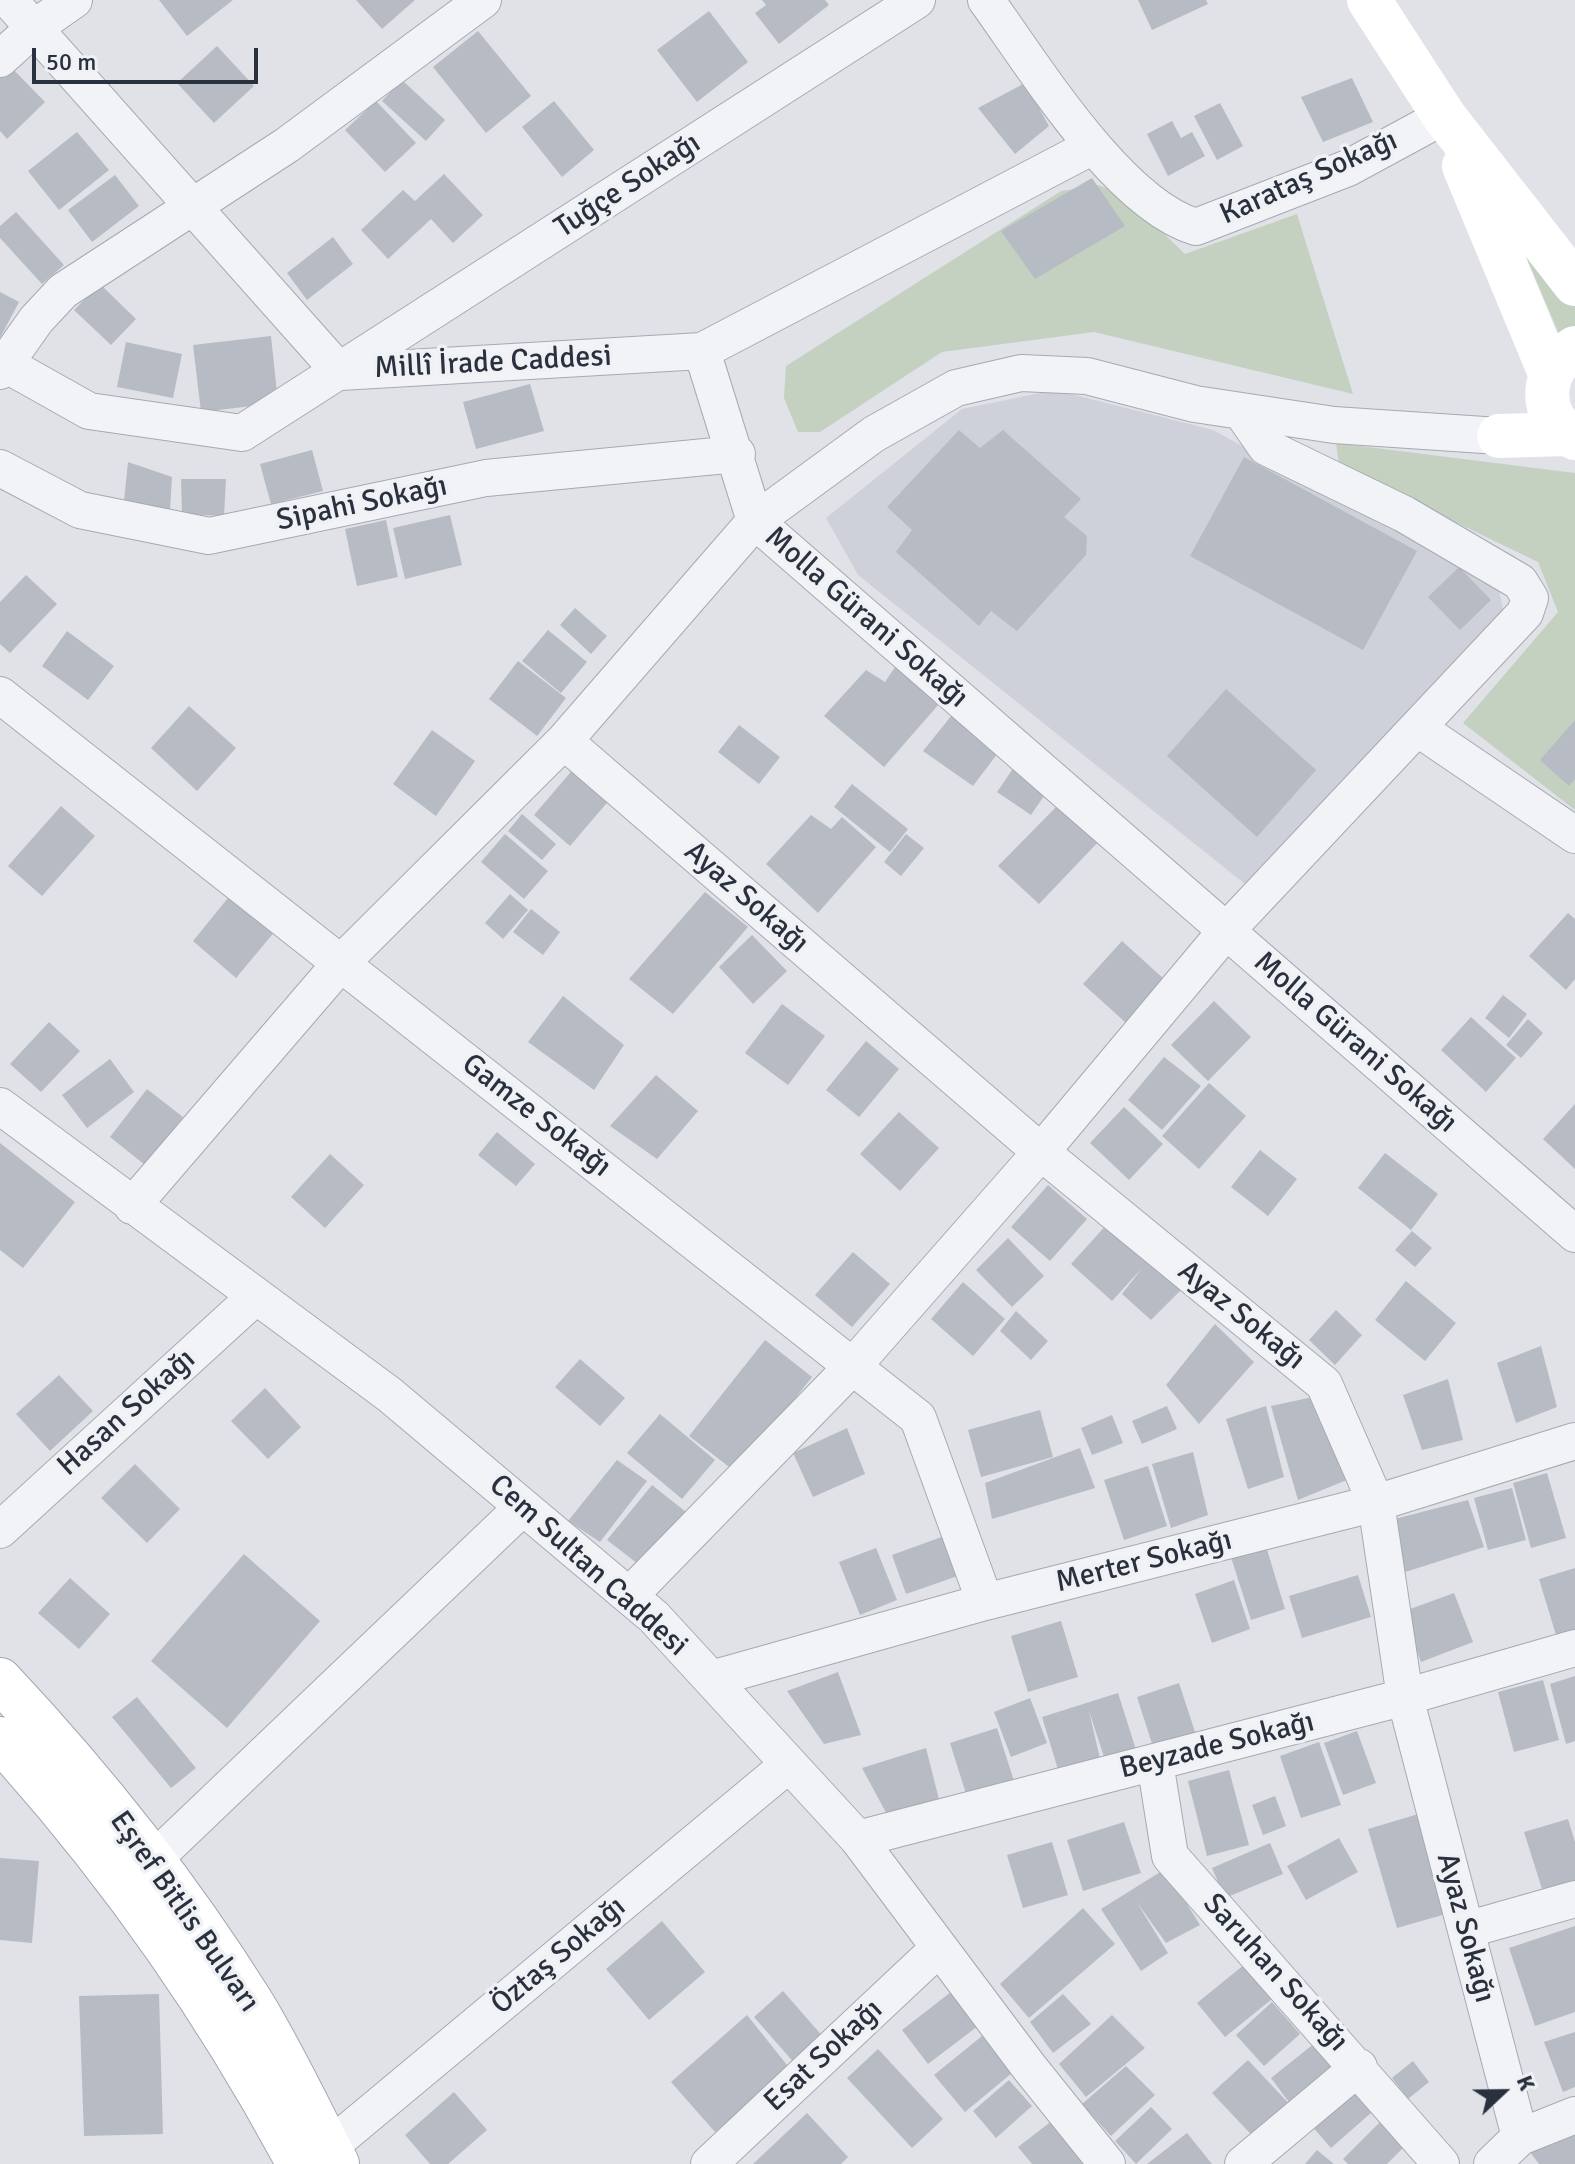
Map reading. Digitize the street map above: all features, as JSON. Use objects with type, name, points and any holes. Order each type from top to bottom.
[{"type":"main road","points":[[1369,0],[1444,116],[1574,283]]},
{"type":"main road","points":[[1444,116],[1557,370],[1555,421],[1570,436]]},
{"type":"main road","points":[[1499,436],[1557,370]]},
{"type":"main road","points":[[1499,436],[1570,436]]},
{"type":"main road","name":"Eşref Bitlis Bulvarı","points":[[0,1680],[117,1815],[252,2004],[321,2159]]},
{"type":"main road","name":"Eşref Bitlis Bulvarı","points":[[0,1739],[73,1823],[207,2005],[251,2074],[321,2159]]},
{"type":"street","name":"Millî İrade Caddesi","points":[[9,0],[340,372],[702,351],[1093,146]]},
{"type":"street","points":[[0,59],[34,28],[74,0]]},
{"type":"street","points":[[2,365],[63,291],[287,145],[483,0]]},
{"type":"street","name":"Tuğçe Sokağı","points":[[2,365],[89,411],[242,433],[917,0]]},
{"type":"street","name":"Karataş Sokağı","points":[[986,0],[1093,146],[1141,193],[1177,221],[1196,227],[1348,168],[1444,116]]},
{"type":"street","points":[[132,1206],[341,963],[564,741],[755,521],[737,454],[702,351]]},
{"type":"street","name":"Molla Gürani Sokağı","points":[[1499,436],[1334,425],[1195,404],[1087,376],[1021,373],[956,388],[874,434],[755,521],[1575,1234]]},
{"type":"street","points":[[629,1596],[853,1366],[1041,1152],[1226,931],[1525,613],[1530,598],[1520,582],[1404,514],[1266,447],[1241,411]]},
{"type":"street","name":"Sipahi Sokağı","points":[[0,468],[80,510],[209,536],[486,478],[737,454]]},
{"type":"street","name":"Gamze Sokağı","points":[[0,695],[918,1418],[985,1602]]},
{"type":"street","points":[[1419,729],[1575,835]]},
{"type":"street","name":"Ayaz Sokağı","points":[[564,741],[1041,1152],[1324,1384],[1376,1503],[1405,1697],[1520,2137]]},
{"type":"street","name":"Cem Sultan Caddesi","points":[[0,1106],[390,1395],[654,1617],[858,1839],[1107,2164]]},
{"type":"street","name":"Hasan Sokağı","points":[[0,1530],[255,1297]]},
{"type":"street","name":"Merter Sokağı","points":[[711,1679],[985,1602],[1376,1503],[1575,1441]]},
{"type":"street","points":[[152,1861],[523,1507]]},
{"type":"street","name":"Beyzade Sokağı","points":[[858,1839],[1405,1697],[1575,1648]]},
{"type":"street","name":"Saruhan Sokağı","points":[[1155,1762],[1170,1856],[1359,2067],[1441,2164]]},
{"type":"street","name":"Öztaş Sokağı","points":[[321,2159],[789,1764]]},
{"type":"street","points":[[1466,1930],[1575,1899]]},
{"type":"street","name":"Esat Sokağı","points":[[709,2164],[939,1948]]},
{"type":"street","points":[[1243,2164],[1359,2067]]},
{"type":"street","points":[[1492,2164],[1520,2137],[1575,2115]]},
{"type":"shaded area","points":[[1055,390],[1213,430],[1498,585],[1504,615],[1245,884],[858,575],[826,518],[962,409]]},
{"type":"green space","points":[[1485,160],[1575,281],[1575,343],[1565,348]]},
{"type":"green space","points":[[1098,185],[1123,194],[1185,254],[1297,214],[1353,394],[1094,332],[942,352],[820,432],[798,432],[784,398],[786,366],[1061,191]]},
{"type":"green space","points":[[1336,443],[1575,473],[1575,810],[1463,723],[1558,612],[1538,562],[1339,466]]},
{"type":"building","points":[[159,0],[233,0],[187,36]]},
{"type":"building","points":[[356,0],[415,0],[382,29]]},
{"type":"building","points":[[762,0],[825,0],[829,5],[779,44],[755,13],[766,5]]},
{"type":"building","points":[[1138,0],[1206,0],[1208,4],[1152,30]]},
{"type":"building","points":[[709,11],[748,62],[697,102],[657,50]]},
{"type":"building","points":[[478,31],[531,96],[486,133],[433,67]]},
{"type":"building","points":[[217,46],[254,86],[214,123],[177,83]]},
{"type":"building","points":[[9,65],[45,102],[7,139],[0,131],[0,73]]},
{"type":"building","points":[[1352,78],[1373,122],[1323,142],[1301,97]]},
{"type":"building","points":[[402,80],[445,120],[426,141],[382,101]]},
{"type":"building","points":[[1025,83],[1049,126],[1015,154],[978,108]]},
{"type":"building","points":[[376,101],[416,143],[385,172],[345,130]]},
{"type":"building","points":[[554,101],[594,150],[562,177],[522,127]]},
{"type":"building","points":[[1220,103],[1243,146],[1217,160],[1194,116]]},
{"type":"building","points":[[1172,121],[1181,138],[1192,132],[1205,156],[1168,176],[1147,134]]},
{"type":"building","points":[[77,132],[109,170],[59,210],[28,171]]},
{"type":"building","points":[[444,174],[483,215],[453,243],[431,219],[388,259],[361,230],[403,190],[415,201]]},
{"type":"building","points":[[115,175],[139,206],[92,242],[68,210]]},
{"type":"building","points":[[1092,178],[1125,226],[1035,279],[1001,231]]},
{"type":"building","points":[[16,212],[64,265],[42,284],[0,238],[0,226]]},
{"type":"building","points":[[333,237],[353,264],[307,300],[287,273]]},
{"type":"building","points":[[100,284],[136,319],[111,345],[74,310]]},
{"type":"building","points":[[0,292],[19,302],[0,338]]},
{"type":"building","points":[[271,336],[278,403],[201,412],[193,345]]},
{"type":"building","points":[[126,342],[182,354],[173,398],[117,387]]},
{"type":"building","points":[[530,384],[544,431],[476,449],[463,402]]},
{"type":"building","points":[[959,430],[980,448],[1003,430],[1081,499],[1064,517],[1087,536],[1086,555],[1017,631],[991,611],[979,626],[896,552],[912,530],[887,507]]},
{"type":"building","points":[[312,450],[323,491],[271,504],[260,464]]},
{"type":"building","points":[[1244,457],[1417,551],[1363,650],[1190,556]]},
{"type":"building","points":[[128,462],[172,477],[170,510],[124,501]]},
{"type":"building","points":[[181,479],[226,479],[224,516],[182,514]]},
{"type":"building","points":[[450,515],[462,565],[405,579],[393,528]]},
{"type":"building","points":[[386,520],[398,577],[357,586],[345,529]]},
{"type":"building","points":[[1459,567],[1491,600],[1460,630],[1428,597]]},
{"type":"building","points":[[26,575],[57,604],[10,653],[0,644],[0,602]]},
{"type":"building","points":[[575,608],[607,636],[591,654],[560,625]]},
{"type":"building","points":[[548,630],[587,662],[561,693],[522,661]]},
{"type":"building","points":[[67,631],[114,666],[88,700],[42,666]]},
{"type":"building","points":[[902,657],[946,696],[884,767],[824,716],[866,670],[885,682]]},
{"type":"building","points":[[518,661],[566,698],[537,736],[489,699]]},
{"type":"building","points":[[1226,689],[1316,770],[1257,837],[1167,756]]},
{"type":"building","points":[[189,706],[236,748],[197,791],[151,748]]},
{"type":"building","points":[[956,710],[1001,749],[973,786],[923,751]]},
{"type":"building","points":[[1575,720],[1575,779],[1569,786],[1540,760]]},
{"type":"building","points":[[739,725],[780,757],[759,784],[718,752]]},
{"type":"building","points":[[432,730],[475,761],[436,816],[393,784]]},
{"type":"building","points":[[1016,764],[1050,787],[1031,815],[997,792]]},
{"type":"building","points":[[575,767],[611,798],[570,846],[534,815]]},
{"type":"building","points":[[852,784],[908,829],[890,852],[834,807]]},
{"type":"building","points":[[1062,801],[1101,839],[1039,904],[998,866]]},
{"type":"building","points":[[61,806],[95,836],[42,896],[8,866]]},
{"type":"building","points":[[522,814],[556,844],[542,860],[508,831]]},
{"type":"building","points":[[811,815],[831,829],[842,817],[876,847],[818,913],[766,864]]},
{"type":"building","points":[[505,834],[548,871],[524,899],[481,862]]},
{"type":"building","points":[[906,834],[924,848],[901,876],[884,862]]},
{"type":"building","points":[[705,892],[748,927],[673,1014],[629,979]]},
{"type":"building","points":[[232,893],[276,930],[236,978],[193,941]]},
{"type":"building","points":[[510,894],[528,910],[503,939],[485,923]]},
{"type":"building","points":[[531,909],[560,932],[543,955],[513,932]]},
{"type":"building","points":[[1568,913],[1575,919],[1575,979],[1566,990],[1529,956]]},
{"type":"building","points":[[752,935],[787,971],[753,1004],[719,967]]},
{"type":"building","points":[[1122,941],[1164,979],[1126,1023],[1083,984]]},
{"type":"building","points":[[1503,995],[1527,1014],[1509,1038],[1485,1018]]},
{"type":"building","points":[[563,996],[624,1045],[594,1090],[528,1042]]},
{"type":"building","points":[[1214,1001],[1251,1037],[1208,1081],[1171,1045]]},
{"type":"building","points":[[782,1004],[825,1036],[788,1085],[745,1053]]},
{"type":"building","points":[[1471,1017],[1516,1058],[1486,1092],[1441,1050]]},
{"type":"building","points":[[1528,1019],[1543,1033],[1521,1058],[1506,1045]]},
{"type":"building","points":[[49,1022],[80,1051],[41,1092],[10,1064]]},
{"type":"building","points":[[866,1041],[899,1069],[859,1117],[826,1090]]},
{"type":"building","points":[[1164,1057],[1201,1086],[1162,1130],[1128,1100]]},
{"type":"building","points":[[110,1059],[134,1092],[87,1128],[62,1095]]},
{"type":"building","points":[[656,1075],[698,1111],[657,1159],[610,1126]]},
{"type":"building","points":[[1209,1083],[1246,1116],[1199,1169],[1162,1136]]},
{"type":"building","points":[[147,1089],[183,1117],[145,1165],[110,1137]]},
{"type":"building","points":[[1575,1104],[1575,1169],[1543,1139]]},
{"type":"building","points":[[1124,1107],[1163,1144],[1129,1180],[1090,1143]]},
{"type":"building","points":[[899,1112],[939,1148],[900,1191],[860,1154]]},
{"type":"building","points":[[497,1132],[535,1164],[516,1186],[478,1155]]},
{"type":"building","points":[[0,1143],[75,1202],[23,1268],[0,1250]]},
{"type":"building","points":[[1260,1150],[1297,1179],[1268,1216],[1231,1187]]},
{"type":"building","points":[[1385,1153],[1438,1194],[1411,1230],[1358,1188]]},
{"type":"building","points":[[330,1154],[364,1185],[325,1228],[291,1197]]},
{"type":"building","points":[[1048,1185],[1087,1219],[1050,1261],[1011,1227]]},
{"type":"building","points":[[1109,1222],[1181,1290],[1151,1320],[1122,1294],[1142,1268],[1112,1301],[1071,1264]]},
{"type":"building","points":[[1412,1231],[1432,1248],[1415,1267],[1395,1250]]},
{"type":"building","points":[[1008,1238],[1044,1276],[1012,1307],[976,1270]]},
{"type":"building","points":[[853,1252],[890,1284],[852,1327],[815,1295]]},
{"type":"building","points":[[1406,1281],[1456,1323],[1425,1361],[1375,1320]]},
{"type":"building","points":[[963,1282],[1005,1319],[973,1356],[931,1319]]},
{"type":"building","points":[[1336,1310],[1362,1335],[1335,1365],[1309,1340]]},
{"type":"building","points":[[1016,1311],[1048,1341],[1031,1360],[1000,1331]]},
{"type":"building","points":[[1215,1324],[1254,1362],[1199,1424],[1166,1385]]},
{"type":"building","points":[[765,1340],[812,1377],[737,1473],[689,1436]]},
{"type":"building","points":[[1541,1346],[1557,1407],[1516,1423],[1497,1363]]},
{"type":"building","points":[[580,1359],[625,1398],[600,1426],[555,1387]]},
{"type":"building","points":[[59,1375],[93,1411],[50,1451],[16,1414]]},
{"type":"building","points":[[1448,1379],[1463,1440],[1422,1450],[1403,1395]]},
{"type":"building","points":[[265,1388],[301,1427],[268,1459],[231,1421]]},
{"type":"building","points":[[1322,1395],[1349,1479],[1298,1500],[1271,1406]]},
{"type":"building","points":[[1167,1406],[1177,1429],[1142,1444],[1132,1421]]},
{"type":"building","points":[[1266,1406],[1284,1477],[1248,1489],[1226,1419]]},
{"type":"building","points":[[1040,1410],[1053,1457],[981,1477],[968,1430]]},
{"type":"building","points":[[660,1414],[715,1460],[682,1499],[627,1453]]},
{"type":"building","points":[[1112,1415],[1123,1443],[1092,1455],[1081,1428]]},
{"type":"building","points":[[847,1428],[865,1474],[813,1497],[793,1453]]},
{"type":"building","points":[[1080,1448],[1095,1488],[992,1519],[985,1483]]},
{"type":"building","points":[[1193,1452],[1208,1515],[1171,1528],[1152,1464]]},
{"type":"building","points":[[617,1460],[647,1481],[600,1542],[568,1521]]},
{"type":"building","points":[[135,1464],[180,1509],[147,1543],[101,1498]]},
{"type":"building","points":[[1148,1466],[1167,1526],[1124,1540],[1104,1480]]},
{"type":"building","points":[[1547,1473],[1566,1538],[1531,1548],[1513,1483]]},
{"type":"building","points":[[652,1485],[686,1512],[642,1567],[607,1540]]},
{"type":"building","points":[[1512,1488],[1526,1540],[1488,1550],[1474,1498]]},
{"type":"building","points":[[1468,1500],[1484,1547],[1402,1573],[1387,1521]]},
{"type":"building","points":[[958,1531],[972,1571],[906,1594],[892,1555]]},
{"type":"building","points":[[1265,1543],[1285,1609],[1251,1620],[1230,1554]]},
{"type":"building","points":[[876,1548],[897,1600],[860,1615],[839,1562]]},
{"type":"building","points":[[244,1554],[320,1621],[227,1728],[151,1661]]},
{"type":"building","points":[[1575,1568],[1575,1640],[1559,1645],[1539,1579]]},
{"type":"building","points":[[1358,1575],[1371,1617],[1302,1638],[1289,1596]]},
{"type":"building","points":[[70,1578],[110,1614],[79,1649],[38,1613]]},
{"type":"building","points":[[1234,1580],[1250,1629],[1212,1643],[1195,1594]]},
{"type":"building","points":[[1454,1593],[1473,1642],[1421,1662],[1402,1612]]},
{"type":"building","points":[[1061,1621],[1078,1677],[1028,1692],[1011,1636]]},
{"type":"building","points":[[838,1672],[861,1735],[824,1744],[787,1691]]},
{"type":"building","points":[[1575,1676],[1575,1741],[1566,1744],[1550,1684]]},
{"type":"building","points":[[1543,1680],[1559,1740],[1514,1752],[1498,1692]]},
{"type":"building","points":[[1179,1683],[1197,1738],[1155,1753],[1137,1697]]},
{"type":"building","points":[[1118,1693],[1138,1756],[1107,1766],[1089,1711],[1101,1763],[1060,1776],[1042,1717]]},
{"type":"building","points":[[137,1697],[196,1768],[171,1788],[112,1717]]},
{"type":"building","points":[[1030,1698],[1047,1743],[1011,1757],[994,1712]]},
{"type":"building","points":[[997,1728],[1015,1784],[968,1800],[950,1743]]},
{"type":"building","points":[[1357,1731],[1376,1783],[1343,1795],[1324,1743]]},
{"type":"building","points":[[1319,1742],[1341,1805],[1301,1818],[1280,1756]]},
{"type":"building","points":[[926,1748],[942,1811],[891,1822],[862,1768]]},
{"type":"building","points":[[1229,1770],[1249,1845],[1207,1856],[1188,1781]]},
{"type":"building","points":[[1275,1796],[1286,1826],[1263,1835],[1252,1805]]},
{"type":"building","points":[[1425,1812],[1453,1912],[1397,1928],[1368,1829]]},
{"type":"building","points":[[1568,1819],[1575,1842],[1575,1880],[1542,1889],[1524,1832]]},
{"type":"building","points":[[1124,1822],[1141,1873],[1083,1891],[1067,1840]]},
{"type":"building","points":[[1339,1838],[1358,1872],[1306,1900],[1287,1866]]},
{"type":"building","points":[[1052,1842],[1068,1895],[1023,1908],[1007,1855]]},
{"type":"building","points":[[1270,1843],[1283,1874],[1225,1898],[1212,1868]]},
{"type":"building","points":[[0,1858],[39,1861],[32,1943],[0,1940]]},
{"type":"building","points":[[1165,1869],[1200,1925],[1166,1943],[1136,1901],[1168,1953],[1141,1971],[1101,1909]]},
{"type":"building","points":[[1083,1908],[1115,1944],[1029,2018],[1000,1984]]},
{"type":"building","points":[[662,1921],[705,1972],[649,2020],[606,1969]]},
{"type":"building","points":[[1575,1926],[1575,2012],[1535,2026],[1509,1948]]},
{"type":"building","points":[[1245,1964],[1272,1999],[1225,2037],[1197,2003]]},
{"type":"building","points":[[783,1991],[825,2039],[796,2065],[754,2017]]},
{"type":"building","points":[[951,1992],[978,2026],[928,2064],[902,2030]]},
{"type":"building","points":[[159,1994],[163,2134],[84,2136],[79,1996]]},
{"type":"building","points":[[1063,1994],[1091,2024],[1053,2053],[1030,2022]]},
{"type":"building","points":[[1272,2002],[1300,2034],[1264,2066],[1236,2035]]},
{"type":"building","points":[[747,2015],[791,2070],[715,2132],[671,2082]]},
{"type":"building","points":[[1112,2015],[1145,2048],[1086,2097],[1059,2064]]},
{"type":"building","points":[[1575,2032],[1575,2087],[1563,2092],[1544,2042]]},
{"type":"building","points":[[982,2036],[1012,2073],[965,2112],[934,2075]]},
{"type":"building","points":[[1320,2039],[1347,2073],[1262,2146],[1212,2093],[1248,2060],[1294,2109],[1271,2078]]},
{"type":"building","points":[[878,2049],[943,2119],[912,2148],[847,2078]]},
{"type":"building","points":[[1413,2061],[1429,2082],[1408,2099],[1392,2078]]},
{"type":"building","points":[[1126,2066],[1155,2095],[1111,2136],[1082,2104]]},
{"type":"building","points":[[1009,2080],[1032,2106],[996,2138],[973,2111]]},
{"type":"building","points":[[1345,2082],[1372,2112],[1331,2148],[1304,2117]]},
{"type":"building","points":[[454,2092],[487,2130],[448,2164],[430,2164],[405,2135]]},
{"type":"building","points":[[1151,2107],[1172,2129],[1136,2164],[1115,2141]]},
{"type":"building","points":[[807,2113],[848,2157],[841,2164],[753,2164]]},
{"type":"building","points":[[1387,2115],[1410,2141],[1387,2164],[1348,2164],[1343,2159]]},
{"type":"building","points":[[1053,2120],[1086,2161],[1082,2164],[1032,2164],[1018,2147]]},
{"type":"building","points":[[1571,2124],[1575,2130],[1575,2164],[1539,2164],[1530,2152]]},
{"type":"building","points":[[1187,2133],[1212,2164],[1147,2164]]},
{"type":"building","points":[[1317,2150],[1334,2164],[1305,2164]]}]
